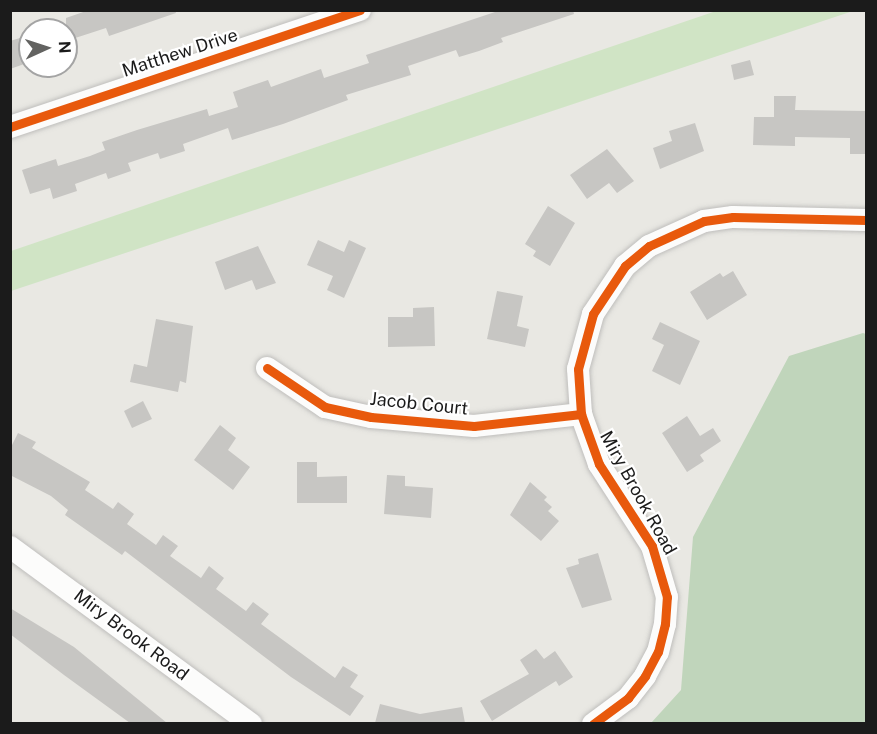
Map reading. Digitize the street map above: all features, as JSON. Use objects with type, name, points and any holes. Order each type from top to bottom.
[{"type":"street","name":"Matthew Drive","points":[[10,127],[360,10]]},
{"type":"street","name":"Miry Brook Road","points":[[593,723],[628,698],[645,676],[663,634],[667,597],[652,546],[599,464],[581,414],[578,369],[593,314],[625,266],[649,246],[704,221],[733,217],[867,219]]},
{"type":"street","name":"Jacob Court","points":[[267,368],[325,407],[371,417],[474,426],[581,414]]},
{"type":"street","name":"Miry Brook Road","points":[[10,547],[250,723]]},
{"type":"green space","points":[[719,10],[853,11],[11,291],[11,251]]},
{"type":"green space","points":[[866,334],[866,723],[651,723],[681,690],[693,537],[789,356]]},
{"type":"building","points":[[89,10],[175,10],[176,13],[109,36],[106,28],[78,37],[78,18],[66,18]]},
{"type":"building","points":[[501,10],[573,10],[574,14],[501,38],[503,42],[479,51],[459,57],[456,50],[408,66],[411,75],[346,95],[348,100],[283,124],[232,140],[228,128],[183,144],[185,151],[160,159],[158,153],[128,163],[131,171],[108,179],[106,173],[75,184],[77,191],[53,199],[50,188],[30,194],[22,170],[56,159],[58,166],[90,156],[105,150],[102,142],[207,109],[209,116],[238,107],[233,92],[268,80],[271,87],[321,69],[324,78],[369,63],[366,55]]},
{"type":"building","points":[[18,39],[18,66],[10,69],[10,41]]},
{"type":"building","points":[[750,60],[754,75],[734,80],[731,65]]},
{"type":"building","points":[[774,96],[796,96],[795,110],[867,111],[867,154],[850,154],[850,138],[795,137],[795,146],[753,145],[754,117],[774,117]]},
{"type":"building","points":[[695,123],[704,151],[660,169],[653,148],[672,141],[669,131]]},
{"type":"building","points":[[607,149],[634,181],[617,193],[609,183],[587,199],[570,175]]},
{"type":"building","points":[[548,206],[575,223],[550,266],[533,256],[536,251],[525,244]]},
{"type":"building","points":[[318,240],[344,252],[349,240],[366,248],[344,298],[327,290],[333,276],[307,265]]},
{"type":"building","points":[[258,246],[276,283],[256,290],[252,280],[225,290],[215,262]]},
{"type":"building","points":[[733,271],[747,295],[707,320],[690,292],[720,273],[723,277]]},
{"type":"building","points":[[497,291],[523,296],[517,326],[529,329],[525,347],[487,339]]},
{"type":"building","points":[[434,307],[435,346],[388,347],[388,317],[413,317],[413,308]]},
{"type":"building","points":[[156,319],[193,326],[186,383],[180,381],[178,392],[130,382],[134,364],[147,367]]},
{"type":"building","points":[[660,322],[700,341],[680,385],[652,371],[664,345],[652,339]]},
{"type":"building","points":[[143,401],[152,419],[132,428],[124,411]]},
{"type":"building","points":[[687,416],[700,436],[713,428],[721,441],[700,455],[704,461],[687,472],[662,433]]},
{"type":"building","points":[[220,425],[236,438],[228,450],[250,467],[233,490],[194,460]]},
{"type":"building","points":[[18,433],[36,442],[32,448],[90,482],[85,490],[113,509],[118,502],[134,514],[127,524],[156,545],[163,535],[178,546],[170,556],[201,578],[209,566],[224,578],[216,589],[246,611],[253,602],[269,614],[261,624],[335,678],[343,666],[358,675],[350,687],[364,696],[350,716],[291,677],[125,551],[122,555],[65,515],[68,510],[51,496],[10,475],[10,449]]},
{"type":"building","points":[[297,462],[317,462],[317,477],[347,476],[347,503],[297,503]]},
{"type":"building","points":[[387,475],[405,476],[405,486],[433,488],[431,518],[384,514]]},
{"type":"building","points":[[530,482],[547,497],[544,500],[552,507],[548,511],[559,521],[541,541],[510,515]]},
{"type":"building","points":[[598,553],[612,600],[582,608],[566,568],[579,564],[578,559]]},
{"type":"building","points":[[10,608],[74,647],[167,723],[130,723],[64,675],[10,634]]},
{"type":"building","points":[[536,649],[544,659],[555,651],[573,677],[559,686],[556,681],[492,721],[480,701],[529,674],[520,660]]},
{"type":"building","points":[[380,704],[420,714],[462,707],[465,723],[375,723]]},
{"type":"cycle path","points":[[10,127],[360,10]]},
{"type":"cycle path","points":[[593,724],[628,698],[645,676],[658,652],[665,624],[667,597],[652,546],[599,464],[581,414],[578,369],[593,314],[625,266],[649,246],[704,221],[733,217],[866,220]]},
{"type":"cycle path","points":[[267,368],[325,407],[371,417],[474,426],[581,414]]}]
